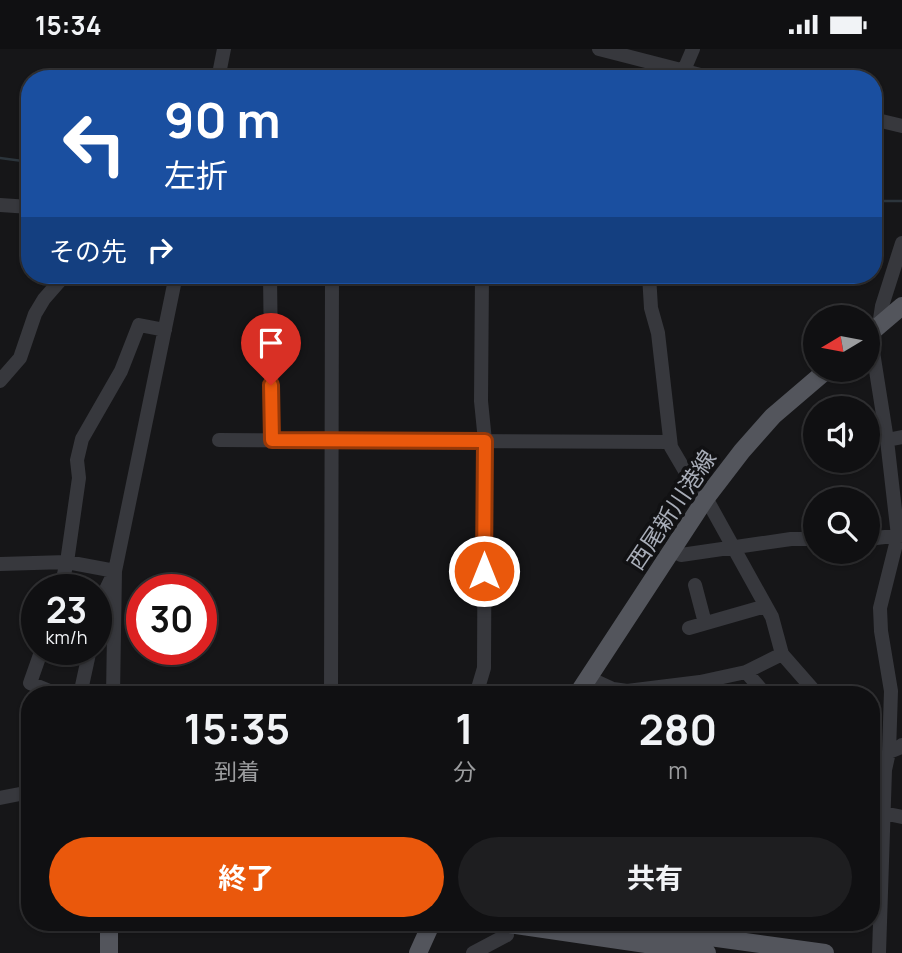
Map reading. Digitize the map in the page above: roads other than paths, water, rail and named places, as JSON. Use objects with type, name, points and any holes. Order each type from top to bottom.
[{"type":"main road","points":[[880,324],[902,306]]},
{"type":"main road","name":"西尾新川港線","points":[[584,686],[706,498],[773,416],[813,382]]},
{"type":"main road","points":[[109,931],[110,953]]},
{"type":"main road","points":[[418,953],[428,931]]},
{"type":"main road","points":[[526,931],[707,953]]},
{"type":"main road","points":[[669,931],[825,953]]},
{"type":"street","points":[[220,70],[224,49]]},
{"type":"street","points":[[599,49],[638,54],[684,70],[693,49]]},
{"type":"street","points":[[882,121],[902,126]]},
{"type":"street","points":[[0,205],[21,206]]},
{"type":"street","points":[[880,311],[902,243]]},
{"type":"street","points":[[0,381],[20,358],[35,314],[57,284]]},
{"type":"street","points":[[113,686],[115,571],[174,284]]},
{"type":"street","points":[[270,284],[272,440]]},
{"type":"street","points":[[331,686],[332,284]]},
{"type":"street","points":[[479,686],[484,668],[485,441],[481,401],[482,284]]},
{"type":"street","points":[[650,284],[670,442],[688,476],[706,498],[772,617],[782,654],[810,686]]},
{"type":"street","points":[[64,574],[79,478],[77,460],[82,439],[121,371],[139,324],[165,330]]},
{"type":"street","points":[[880,369],[895,439],[900,535],[880,607],[895,748],[880,768]]},
{"type":"street","points":[[219,440],[670,442]]},
{"type":"street","points":[[880,538],[900,535]]},
{"type":"street","points":[[673,551],[681,555],[803,539]]},
{"type":"street","points":[[0,564],[67,562],[115,571]]},
{"type":"street","points":[[112,577],[115,571]]},
{"type":"street","points":[[695,585],[705,623]]},
{"type":"street","points":[[689,628],[766,606]]},
{"type":"street","points":[[674,686],[746,672],[782,654]]},
{"type":"street","points":[[36,665],[30,683],[38,686]]},
{"type":"street","points":[[82,686],[87,665]]},
{"type":"street","points":[[746,672],[758,686]]},
{"type":"street","points":[[589,678],[606,686]]},
{"type":"street","points":[[880,788],[883,813],[880,838]]},
{"type":"street","points":[[0,798],[21,794]]},
{"type":"street","points":[[883,813],[902,817]]},
{"type":"street","points":[[473,953],[498,931]]},
{"type":"street","points":[[737,940],[740,931]]},
{"type":"street","points":[[878,931],[879,953]]},
{"type":"waterway","points":[[0,158],[21,161]]},
{"type":"waterway","points":[[882,201],[902,201]]}]
